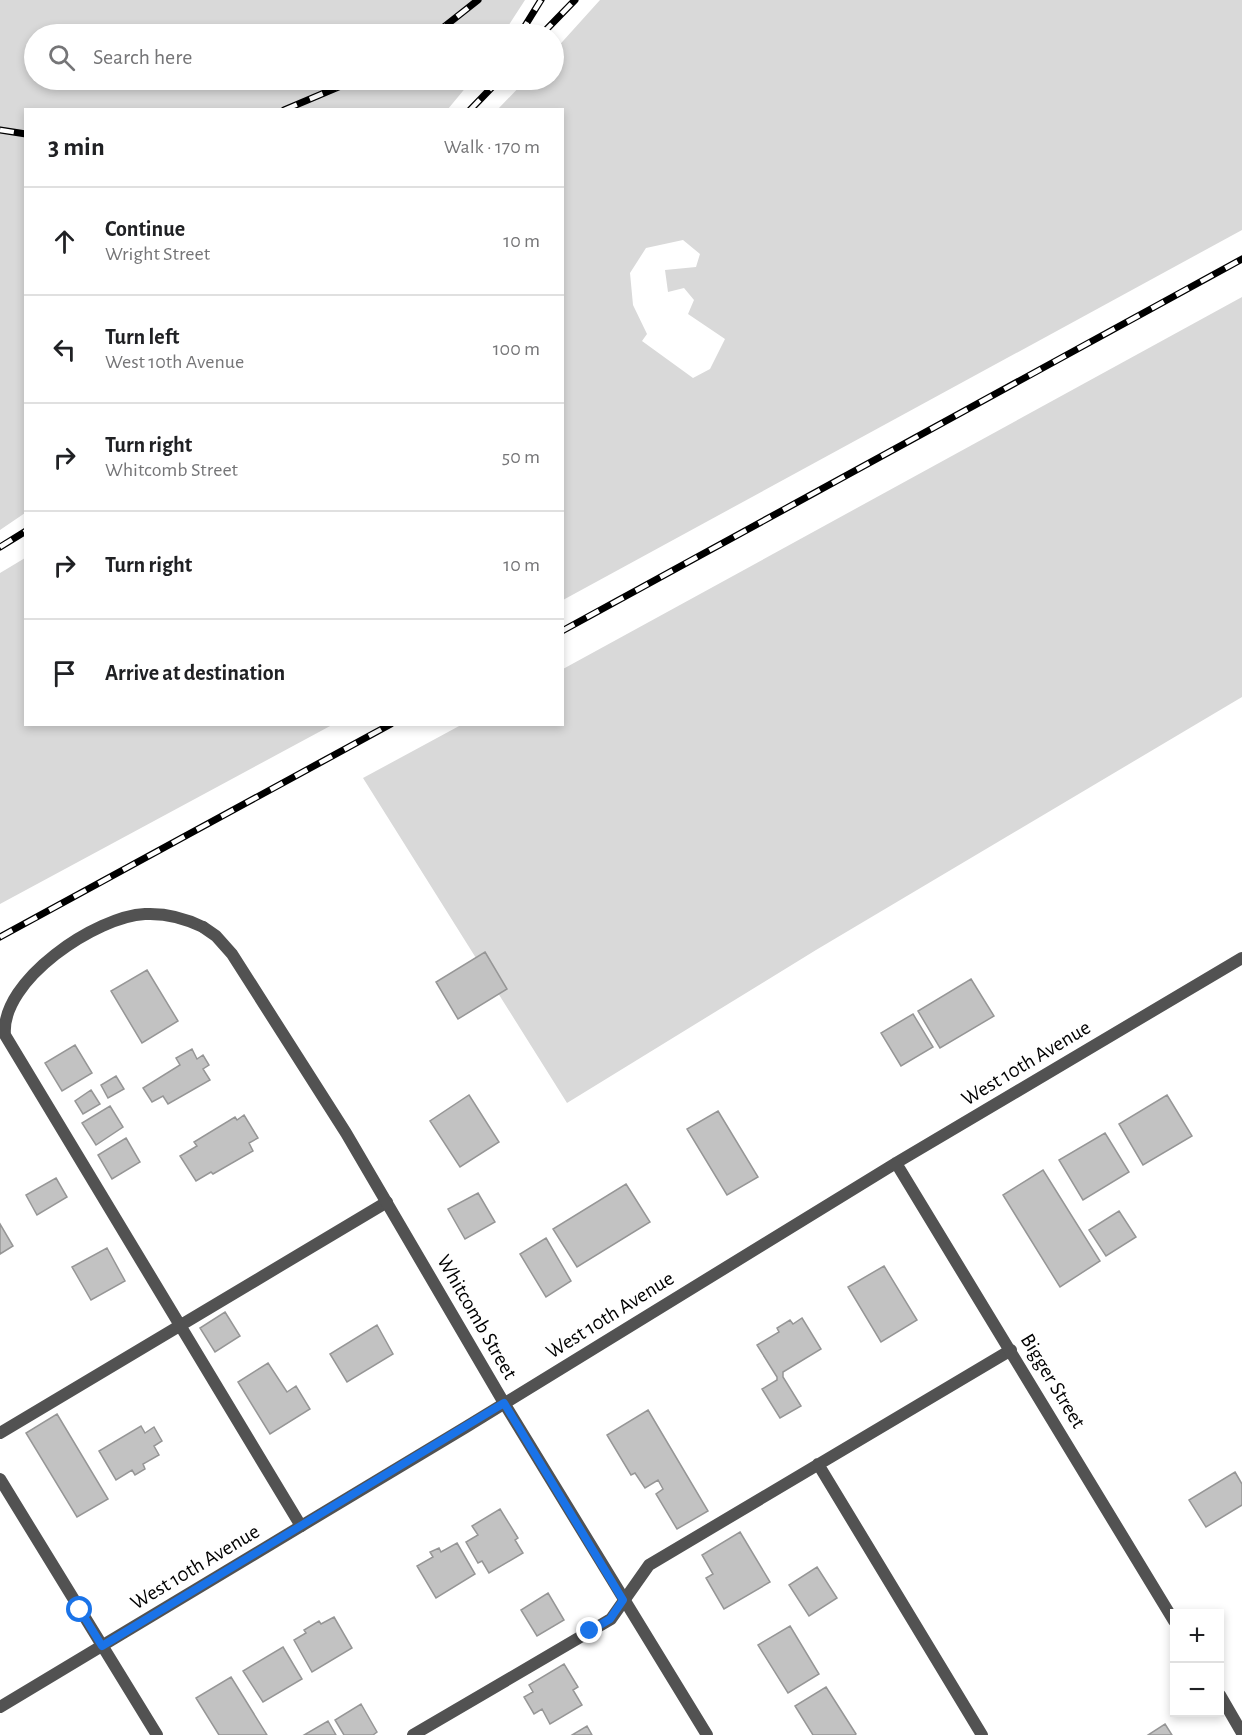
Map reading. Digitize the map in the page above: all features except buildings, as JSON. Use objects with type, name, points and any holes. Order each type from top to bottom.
[{"type":"street","name":"Whitcomb Street","points":[[179,1324],[10,1046],[3,1023],[11,1001],[23,983],[40,966],[76,940],[125,918],[143,914],[164,914],[204,927],[216,936],[232,954],[387,1202],[504,1403],[706,1735]]},
{"type":"street","name":"West 10th Avenue","points":[[0,1707],[896,1163],[1242,958]]},
{"type":"street","name":"Bigger Street","points":[[896,1163],[1170,1614]]},
{"type":"street","points":[[0,1433],[179,1324],[387,1202]]},
{"type":"street","points":[[179,1324],[301,1526]]},
{"type":"street","points":[[422,1733],[610,1619],[649,1565],[1011,1350]]},
{"type":"street","points":[[818,1464],[982,1735]]},
{"type":"street","points":[[0,1479],[157,1735]]},
{"type":"street","points":[[1224,1702],[1242,1733]]},
{"type":"shaded area","points":[[0,0],[525,0],[509,24],[24,24],[24,90],[464,90],[449,108],[24,108],[24,514],[0,530]]},
{"type":"shaded area","points":[[600,0],[1242,0],[1242,230],[564,599],[564,108],[499,108],[516,90],[564,90],[564,40]],"holes":[[[683,240],[700,254],[696,267],[665,270],[668,292],[684,288],[694,300],[688,314],[725,339],[710,369],[693,378],[642,341],[647,334],[633,305],[630,273],[646,248]]]},
{"type":"shaded area","points":[[1242,297],[1242,697],[816,950],[567,1103],[363,778],[459,726],[564,726],[564,668]]},
{"type":"shaded area","points":[[24,559],[24,726],[330,726],[0,904],[0,573]]},
{"type":"railway","points":[[448,24],[478,0]]},
{"type":"railway","points":[[526,24],[541,0]]},
{"type":"railway","points":[[552,24],[575,0]]},
{"type":"railway","points":[[289,108],[331,90]]},
{"type":"railway","points":[[472,108],[489,90]]},
{"type":"railway","points":[[0,130],[24,134]]},
{"type":"railway","points":[[564,630],[1242,259]]},
{"type":"railway","points":[[0,547],[24,532]]},
{"type":"railway","points":[[0,937],[387,726]]},
{"type":"route","points":[[80,1610],[102,1646],[504,1403],[623,1600],[610,1619],[590,1631]]}]
